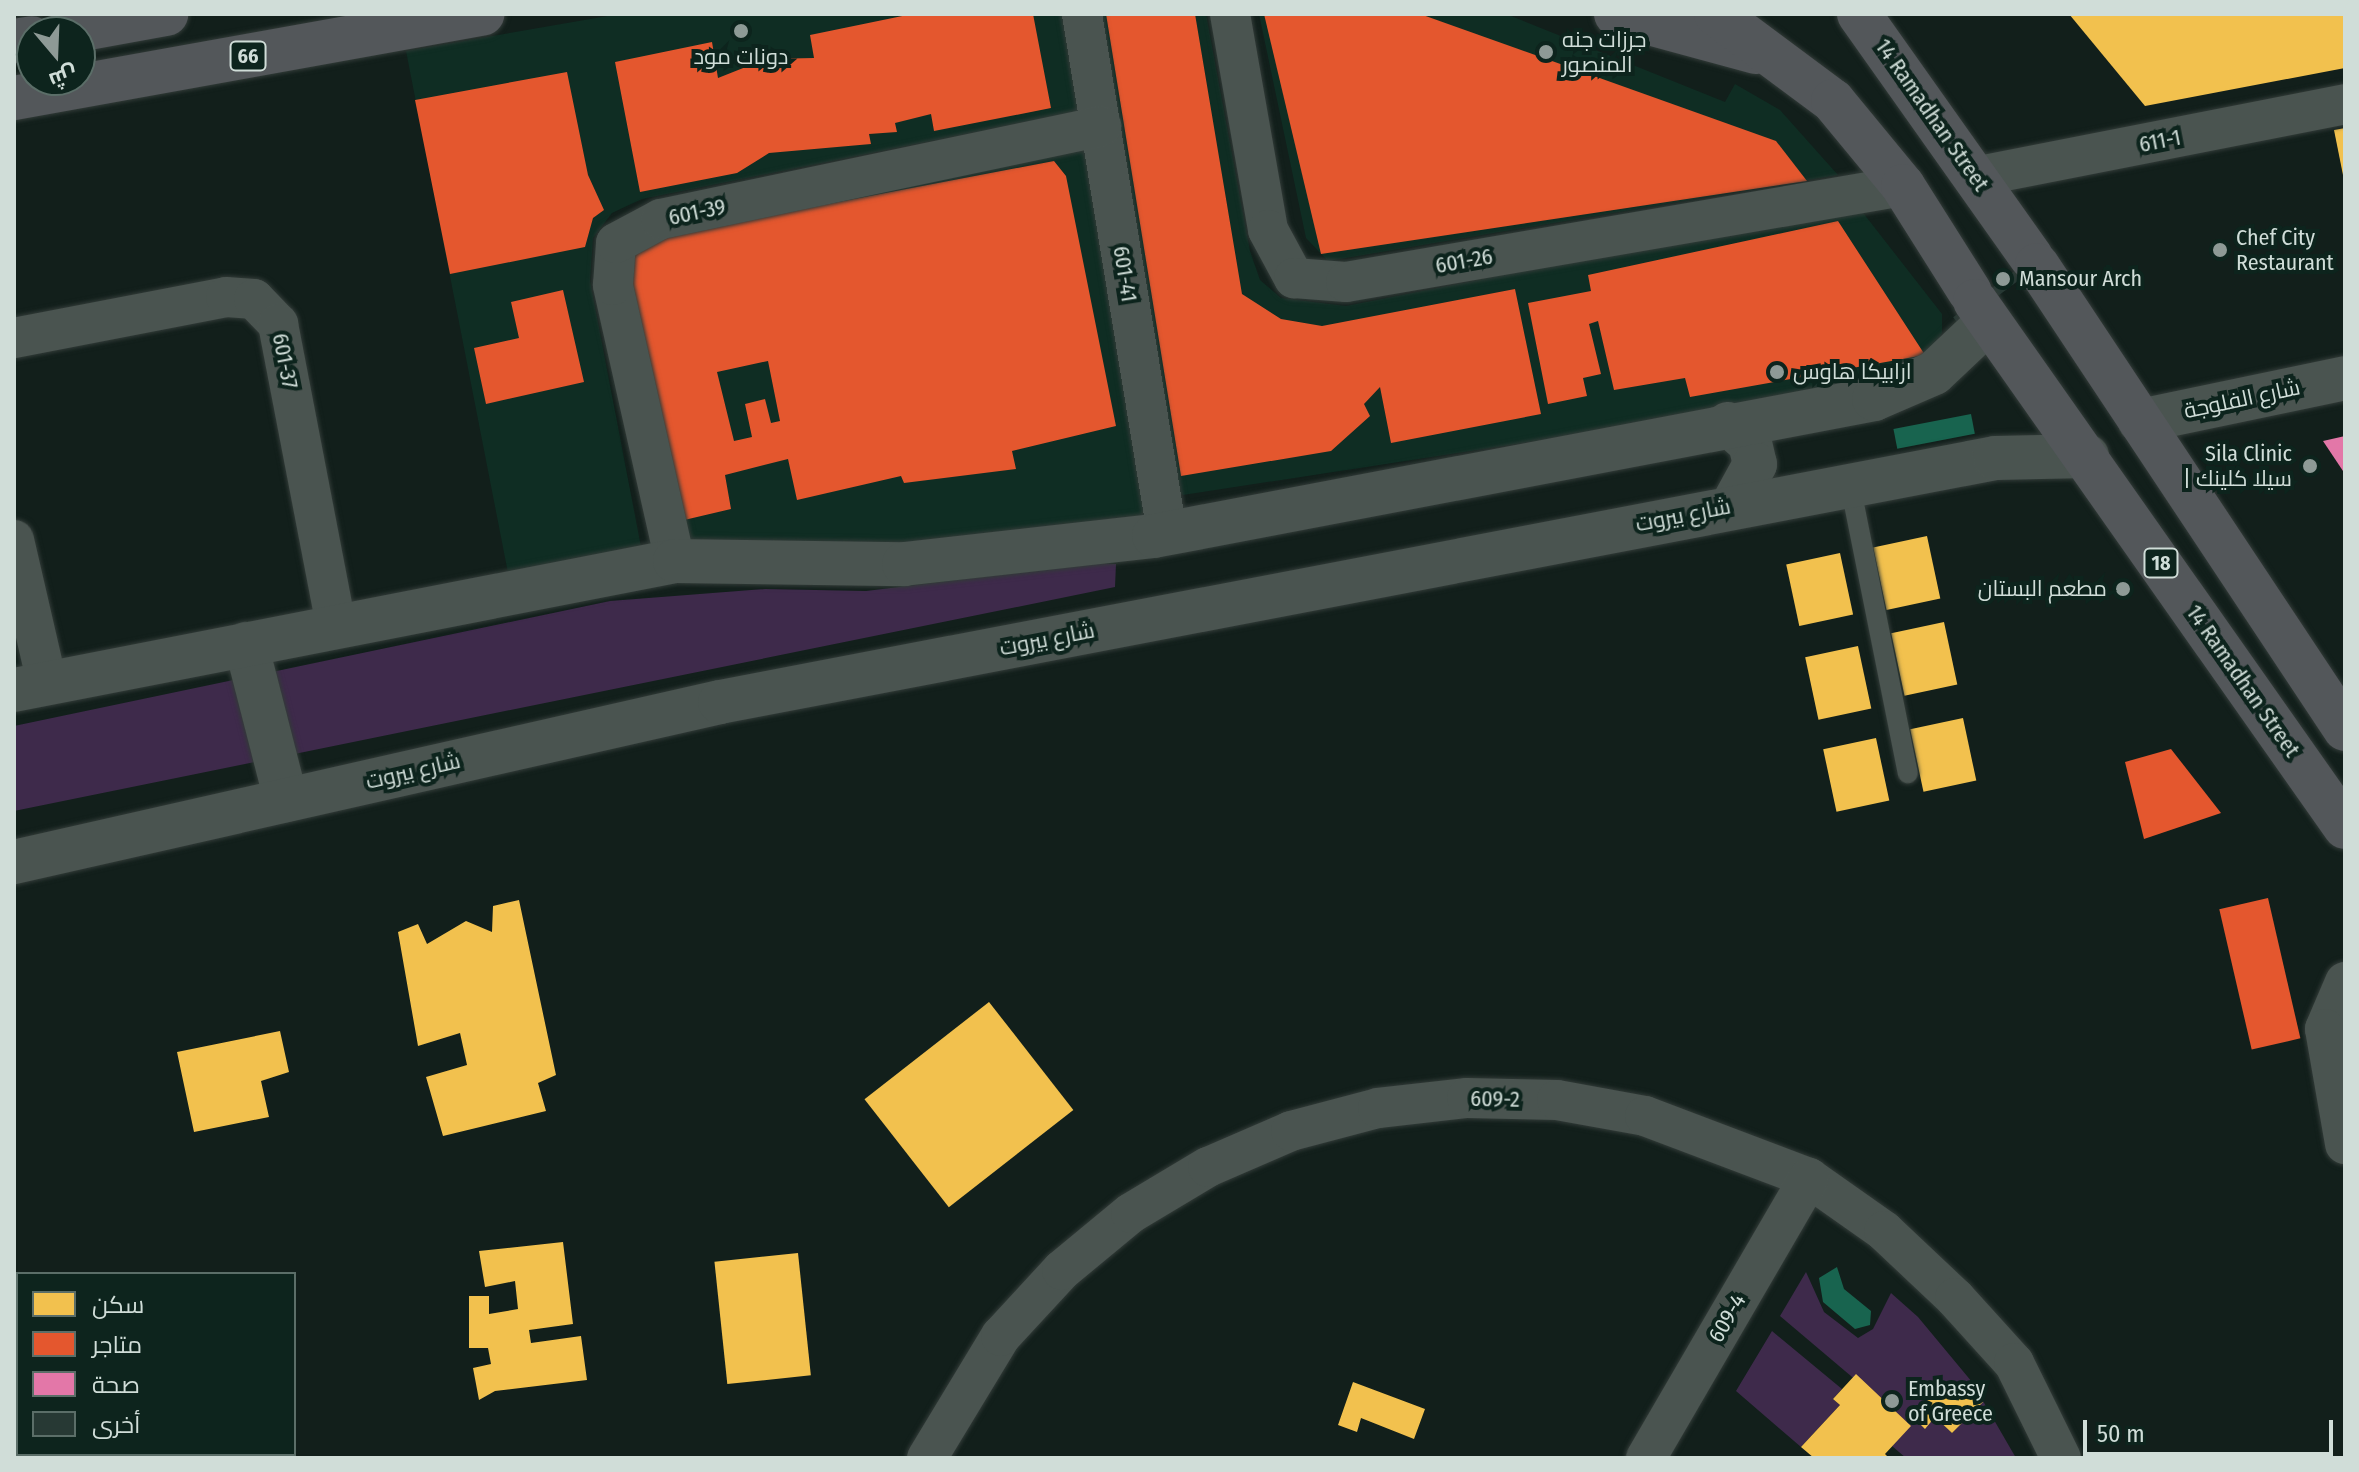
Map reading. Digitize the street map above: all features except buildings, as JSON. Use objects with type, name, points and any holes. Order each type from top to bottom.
[{"type":"main road","points":[[96,26],[166,14]]},
{"type":"main road","name":"66","points":[[14,98],[483,14]]},
{"type":"main road","points":[[1616,14],[1764,53]]},
{"type":"main road","name":"14 Ramadhan Street","points":[[1716,14],[1764,53],[1833,101],[1903,186],[1978,305],[2345,827]]},
{"type":"main road","name":"14 Ramadhan Street","points":[[1864,16],[2034,261],[2345,729]]},
{"type":"main road","points":[[30,686],[675,561],[904,564],[1167,533],[1728,424],[1912,386],[1978,305]]},
{"type":"main road","name":"شارع الفلوجة","points":[[2140,421],[2345,378]]},
{"type":"main road","points":[[1728,424],[1750,443],[1755,464],[1732,506]]},
{"type":"main road","name":"شارع بيروت","points":[[14,862],[720,702],[1850,484],[1995,458],[2087,456]]},
{"type":"main road","points":[[246,644],[286,800]]},
{"type":"street","name":"601-41","points":[[1082,14],[1167,533]]},
{"type":"street","name":"601-26","points":[[1230,14],[1268,230],[1294,278],[1346,282],[1903,186]]},
{"type":"street","name":"611-1","points":[[1974,177],[2345,104]]},
{"type":"street","name":"601-39","points":[[675,561],[613,285],[616,243],[661,219],[1101,126]]},
{"type":"street","name":"601-37","points":[[14,338],[226,297],[254,299],[278,324],[336,626]]},
{"type":"street","points":[[14,540],[30,686]]},
{"type":"street","points":[[2345,982],[2325,1029],[2345,1144]]},
{"type":"street","name":"609-2","points":[[927,1458],[1001,1336],[1062,1270],[1157,1198],[1291,1131],[1378,1108],[1467,1098],[1557,1100],[1645,1116],[1809,1178],[1884,1231],[1965,1308],[2014,1363],[2061,1458]]},
{"type":"street","name":"609-4","points":[[1646,1458],[1809,1178]]},
{"type":"lane","points":[[1850,484],[1908,773]]},
{"type":"shaded area","points":[[619,14],[1070,14],[1085,110],[642,199],[612,213],[593,238],[590,281],[642,552],[509,578],[406,51]]},
{"type":"shaded area","points":[[1096,14],[1206,14],[1250,251],[1260,280],[1281,298],[1346,306],[1857,205],[1942,314],[1942,333],[1934,350],[1861,391],[1183,495],[1169,484]]},
{"type":"shaded area","points":[[1259,14],[1506,14],[1725,102],[1735,84],[1780,110],[1838,175],[1328,261],[1306,238]]},
{"type":"shaded area","points":[[1084,148],[1153,511],[1144,519],[884,547],[667,552],[618,241]]},
{"type":"shaded area","points":[[1971,414],[1975,434],[1897,449],[1893,429]]},
{"type":"shaded area","points":[[1097,563],[1116,564],[1115,587],[14,811],[14,726],[610,601],[765,589],[866,591]]},
{"type":"shaded area","points":[[1837,1267],[1844,1289],[1871,1311],[1870,1325],[1855,1329],[1823,1302],[1819,1278]]},
{"type":"shaded area","points":[[1806,1272],[1824,1312],[1858,1338],[1873,1329],[1891,1293],[1918,1317],[1972,1382],[2016,1458],[1906,1458],[1892,1446],[1910,1426],[1780,1316]],"holes":[[[1947,1381],[1982,1402],[1952,1433],[1935,1417],[1925,1428],[1913,1416]]]},
{"type":"shaded area","points":[[1772,1331],[1842,1389],[1833,1399],[1840,1405],[1801,1447],[1736,1391]]},
{"type":"place","name":"دونات مود","points":[[741,31]]},
{"type":"place","name":"جرزات جنه المنصور","points":[[1546,52]]},
{"type":"place","name":"Chef City Restaurant","points":[[2220,250]]},
{"type":"place","name":"Mansour Arch","points":[[2003,279]]},
{"type":"place","name":"ارابيكا هاوس","points":[[1777,372]]},
{"type":"place","name":"Sila Clinic | سيلا كلينك","points":[[2310,466]]},
{"type":"place","name":"مطعم البستان","points":[[2123,589]]},
{"type":"place","name":"Embassy of Greece","points":[[1892,1401]]}]
